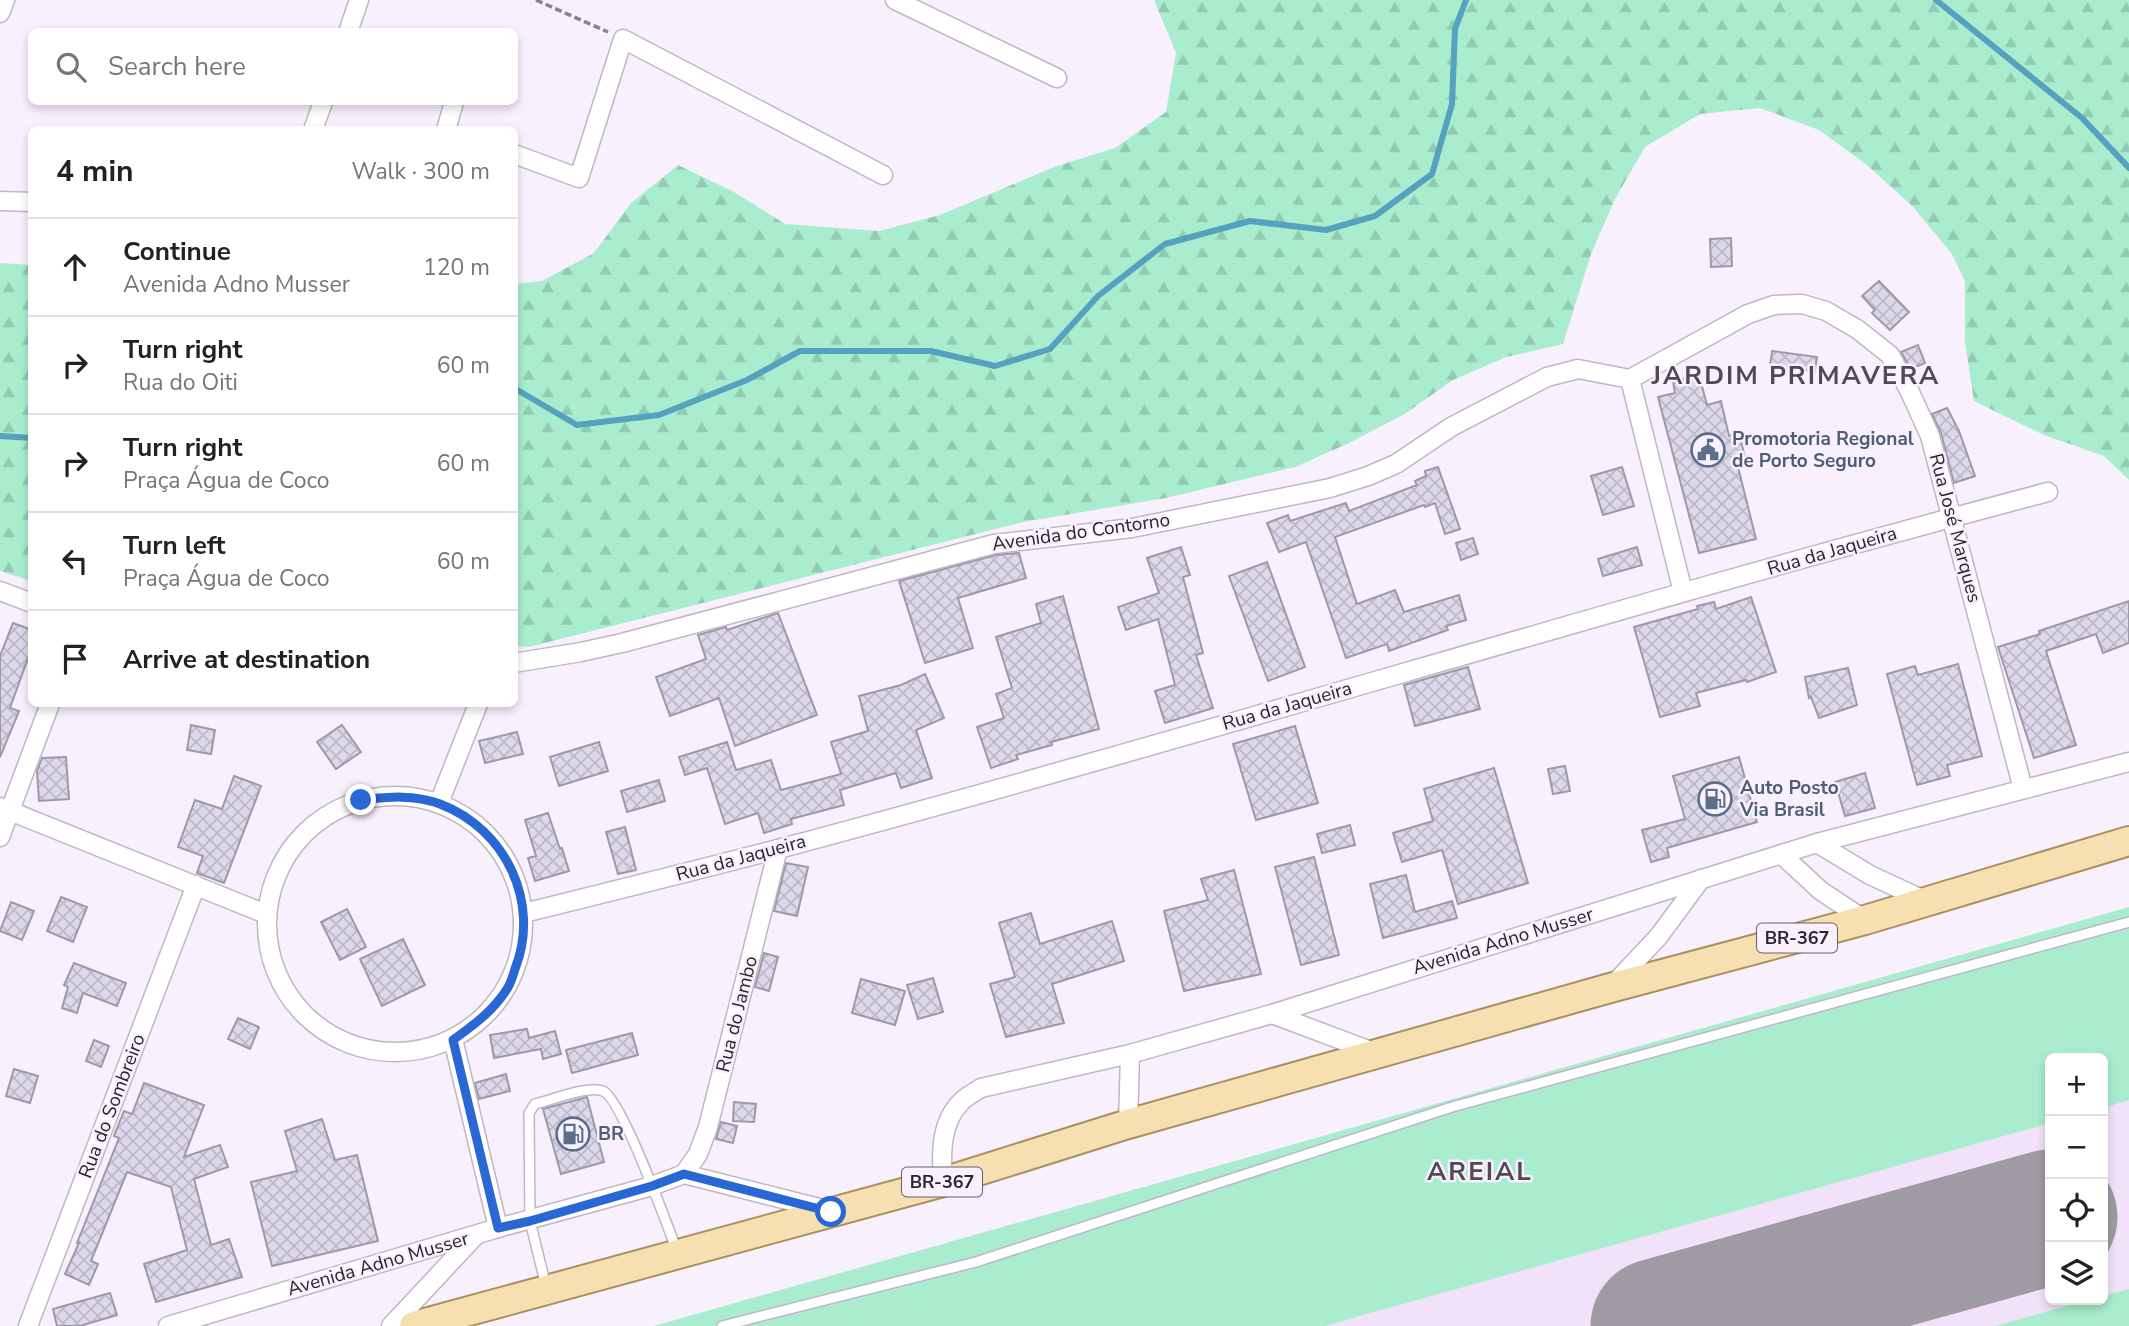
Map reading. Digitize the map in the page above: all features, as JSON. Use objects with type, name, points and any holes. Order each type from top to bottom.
[{"type":"main road","name":"BR-367","points":[[414,1326],[943,1182],[1128,1124],[1610,988],[1865,920],[2127,842]]},
{"type":"street","points":[[0,13],[5,0]]},
{"type":"street","points":[[349,28],[359,0]]},
{"type":"street","points":[[895,0],[1057,78]]},
{"type":"street","points":[[518,155],[579,178],[623,38],[883,175]]},
{"type":"street","points":[[314,126],[322,105]]},
{"type":"street","points":[[447,126],[453,105]]},
{"type":"street","points":[[0,201],[28,202]]},
{"type":"street","name":"Rua José Marques","points":[[1630,379],[1748,314],[1774,304],[1802,304],[1826,311],[1857,329],[1890,355],[1930,436],[2023,789]]},
{"type":"street","name":"Avenida do Contorno","points":[[518,662],[622,643],[994,544],[1132,528],[1330,488],[1396,464],[1451,427],[1546,377],[1578,369],[1630,379]]},
{"type":"street","points":[[1630,379],[1683,592]]},
{"type":"street","name":"Rua da Jaqueira","points":[[524,913],[778,849],[1307,701],[1683,592],[2048,492]]},
{"type":"street","points":[[0,591],[28,602]]},
{"type":"street","points":[[0,837],[5,809],[49,707]]},
{"type":"street","points":[[439,803],[477,707]]},
{"type":"street","name":"Avenida Adno Musser","points":[[943,1182],[941,1149],[947,1125],[960,1102],[981,1088],[1129,1054],[1272,1014],[1817,843],[2129,762]]},
{"type":"street","points":[[400,796],[439,803],[471,820],[498,846],[516,878],[524,913],[522,952],[508,988],[485,1018],[453,1040],[409,1052],[364,1049],[323,1031],[290,999],[270,959],[266,914],[275,876],[296,842],[325,816],[361,800],[400,796]]},
{"type":"street","points":[[5,809],[266,914]]},
{"type":"street","points":[[1817,843],[1870,875],[1926,901]]},
{"type":"street","name":"Rua do Jambo","points":[[684,1174],[698,1154],[708,1127],[778,849]]},
{"type":"street","points":[[1782,855],[1821,891],[1865,920]]},
{"type":"street","points":[[1610,988],[1659,936],[1701,879]]},
{"type":"street","name":"Rua do Sombreiro","points":[[29,1326],[196,886]]},
{"type":"street","points":[[1272,1014],[1376,1053]]},
{"type":"street","points":[[453,1040],[498,1228]]},
{"type":"street","points":[[1128,1124],[1129,1054]]},
{"type":"street","points":[[684,1174],[831,1212]]},
{"type":"street","name":"Avenida Adno Musser","points":[[168,1326],[498,1228],[652,1186],[684,1174]]},
{"type":"street","points":[[391,1326],[474,1237]]},
{"type":"lane","points":[[722,1326],[976,1262],[1452,1107],[2129,922]]},
{"type":"lane","points":[[547,1288],[530,1221],[529,1113],[535,1104],[590,1089],[602,1090],[614,1100],[678,1253]]},
{"type":"path","points":[[536,0],[623,38]]},
{"type":"shaded area","points":[[2129,908],[2129,1326],[655,1326]]},
{"type":"green space","points":[[1154,0],[2129,0],[2129,480],[2104,456],[2044,435],[1974,401],[1965,342],[1965,281],[1952,254],[1913,207],[1867,165],[1819,130],[1760,108],[1700,114],[1645,147],[1615,199],[1591,254],[1563,344],[1506,357],[1453,380],[1403,415],[1349,443],[1295,467],[1166,498],[1023,522],[529,647],[518,646],[518,284],[542,281],[594,253],[631,203],[678,165],[734,192],[785,224],[879,231],[940,215],[1054,167],[1115,148],[1166,112],[1176,53]]},
{"type":"green space","points":[[0,263],[28,265],[28,580],[0,571]]},
{"type":"green space","points":[[2129,907],[2129,1100],[2108,1106],[2108,1053],[2045,1053],[2045,1124],[1324,1326],[654,1326]]},
{"type":"green space","points":[[2129,1289],[2129,1326],[1995,1326],[2071,1305],[2108,1305],[2108,1295]]},
{"type":"building","points":[[1731,238],[1732,266],[1711,267],[1710,239]]},
{"type":"building","points":[[1879,281],[1909,312],[1890,330],[1872,313],[1875,310],[1862,296]]},
{"type":"building","points":[[1918,345],[1925,363],[1911,369],[1901,352]]},
{"type":"building","points":[[1772,351],[1817,357],[1815,371],[1770,366]]},
{"type":"building","name":"Promotoria Regional de Porto Seguro","points":[[1699,375],[1707,405],[1721,401],[1729,436],[1739,433],[1747,465],[1738,467],[1756,539],[1699,553],[1658,397],[1675,393],[1673,381]]},
{"type":"building","points":[[1947,408],[1959,431],[1975,476],[1954,483],[1941,433],[1932,414]]},
{"type":"building","points":[[1438,467],[1460,529],[1445,534],[1435,503],[1335,537],[1357,604],[1395,590],[1404,612],[1459,595],[1466,620],[1446,626],[1448,630],[1389,651],[1387,644],[1346,658],[1306,542],[1279,552],[1267,523],[1288,515],[1290,521],[1346,503],[1349,511],[1417,485],[1415,481],[1426,476],[1425,471]]},
{"type":"building","points":[[1622,467],[1634,506],[1603,515],[1591,476]]},
{"type":"building","points":[[1473,538],[1478,554],[1461,560],[1456,543]]},
{"type":"building","points":[[1181,547],[1190,575],[1183,577],[1203,653],[1196,655],[1213,708],[1165,723],[1155,691],[1175,685],[1158,619],[1126,630],[1118,607],[1159,593],[1147,558]]},
{"type":"building","points":[[1637,547],[1642,565],[1603,576],[1598,559]]},
{"type":"building","points":[[1019,553],[1026,578],[958,598],[973,648],[925,663],[899,581],[996,555]]},
{"type":"building","points":[[1267,562],[1305,667],[1268,681],[1229,576]]},
{"type":"building","points":[[1063,596],[1099,729],[1051,742],[1052,745],[1016,755],[1018,759],[991,768],[977,727],[1004,718],[996,694],[1012,688],[996,637],[1041,623],[1036,604]]},
{"type":"building","points":[[1751,597],[1776,672],[1747,682],[1746,680],[1696,693],[1700,706],[1660,717],[1634,627],[1698,609],[1697,606],[1714,602],[1716,609]]},
{"type":"building","points":[[2129,601],[2129,643],[2103,653],[2096,634],[2046,651],[2076,745],[2034,758],[1998,647]]},
{"type":"building","points":[[778,613],[817,715],[735,746],[719,698],[670,716],[656,677],[706,659],[698,635],[726,627],[727,630]]},
{"type":"building","points":[[13,623],[28,629],[28,658],[10,708],[19,711],[0,757],[0,656]]},
{"type":"building","points":[[1958,664],[1982,756],[1947,765],[1950,776],[1917,785],[1887,674],[1915,666],[1918,675]]},
{"type":"building","points":[[1468,667],[1480,709],[1415,726],[1404,685]]},
{"type":"building","points":[[1848,668],[1857,705],[1819,718],[1811,697],[1809,698],[1805,677]]},
{"type":"building","points":[[925,674],[944,718],[916,730],[932,778],[901,788],[896,773],[840,790],[844,805],[791,819],[792,824],[764,833],[758,813],[725,824],[707,768],[685,775],[679,757],[727,742],[736,770],[771,760],[781,790],[841,774],[831,742],[868,731],[859,696],[901,685]]},
{"type":"building","points":[[191,725],[215,730],[211,754],[187,750]]},
{"type":"building","points":[[342,725],[361,752],[336,769],[317,742]]},
{"type":"building","points":[[1295,726],[1318,803],[1256,820],[1233,744]]},
{"type":"building","points":[[517,732],[523,754],[485,763],[479,741]]},
{"type":"building","points":[[599,742],[608,771],[559,786],[550,757]]},
{"type":"building","points":[[66,757],[69,799],[39,801],[37,771],[42,758]]},
{"type":"building","name":"Auto Posto Via Brasil","points":[[1739,757],[1757,822],[1667,848],[1669,857],[1651,862],[1642,830],[1685,819],[1673,776]]},
{"type":"building","points":[[1565,766],[1570,791],[1553,794],[1548,769]]},
{"type":"building","points":[[1494,768],[1528,883],[1458,904],[1442,850],[1402,862],[1393,833],[1433,821],[1424,789]]},
{"type":"building","points":[[1865,773],[1875,808],[1845,816],[1835,782]]},
{"type":"building","points":[[234,776],[261,786],[224,883],[197,873],[203,856],[178,847],[195,800],[222,809]]},
{"type":"building","points":[[659,780],[665,801],[627,812],[621,791]]},
{"type":"building","points":[[548,813],[569,871],[535,881],[528,858],[536,856],[525,820]]},
{"type":"building","points":[[1350,825],[1355,845],[1322,853],[1317,834]]},
{"type":"building","points":[[625,827],[636,870],[618,874],[606,832]]},
{"type":"building","points":[[1314,857],[1339,955],[1301,965],[1275,867]]},
{"type":"building","points":[[786,863],[808,867],[797,916],[774,911]]},
{"type":"building","points":[[1234,870],[1261,974],[1184,991],[1164,911],[1208,900],[1201,879]]},
{"type":"building","points":[[1406,875],[1415,912],[1452,901],[1457,918],[1383,938],[1370,884]]},
{"type":"building","points":[[61,897],[87,907],[73,942],[47,931]]},
{"type":"building","points":[[11,902],[34,911],[22,940],[0,931]]},
{"type":"building","points":[[347,909],[366,947],[340,960],[321,922]]},
{"type":"building","points":[[1031,913],[1040,944],[1112,921],[1124,961],[1052,984],[1064,1023],[1006,1037],[990,984],[1015,977],[999,923]]},
{"type":"building","points":[[403,939],[425,985],[382,1006],[360,959]]},
{"type":"building","points":[[764,953],[778,957],[769,991],[755,987]]},
{"type":"building","points":[[74,963],[126,983],[117,1006],[83,993],[77,1013],[62,1008],[68,987],[64,985]]},
{"type":"building","points":[[933,978],[943,1012],[918,1019],[907,985]]},
{"type":"building","points":[[861,979],[905,991],[895,1025],[852,1013]]},
{"type":"building","points":[[238,1018],[259,1027],[250,1049],[228,1039]]},
{"type":"building","points":[[527,1029],[529,1038],[555,1031],[561,1054],[543,1059],[541,1049],[494,1058],[490,1035]]},
{"type":"building","points":[[632,1033],[638,1055],[572,1073],[566,1050]]},
{"type":"building","points":[[94,1040],[109,1046],[101,1067],[86,1061]]},
{"type":"building","points":[[14,1069],[38,1076],[30,1103],[6,1096]]},
{"type":"building","points":[[506,1074],[510,1091],[479,1099],[475,1083]]},
{"type":"building","points":[[144,1083],[204,1105],[184,1157],[220,1145],[228,1167],[194,1179],[211,1245],[229,1239],[242,1277],[156,1302],[144,1264],[187,1250],[171,1187],[127,1172],[91,1261],[98,1264],[89,1285],[65,1274],[119,1138],[114,1136],[124,1111],[132,1114]]},
{"type":"building","name":"BR","points":[[587,1097],[604,1162],[561,1174],[543,1109]]},
{"type":"building","points":[[734,1102],[756,1104],[754,1122],[733,1121]]},
{"type":"building","points":[[322,1119],[335,1160],[357,1155],[378,1241],[272,1266],[251,1182],[297,1171],[285,1131]]},
{"type":"building","points":[[721,1122],[737,1126],[733,1143],[716,1139]]},
{"type":"building","points":[[110,1293],[117,1315],[80,1326],[57,1326],[53,1309]]},
{"type":"waterway","points":[[518,390],[577,425],[659,415],[747,380],[800,351],[931,351],[995,366],[1050,349],[1098,296],[1165,244],[1250,221],[1326,230],[1375,216],[1432,174],[1452,104],[1455,29],[1466,0]]},
{"type":"waterway","points":[[1936,0],[2082,118],[2129,168]]},
{"type":"waterway","points":[[0,436],[28,438]]},
{"type":"runway","points":[[1658,1326],[2045,1218]]},
{"type":"place","name":"Promotoria Regional de Porto Seguro","points":[[1708,450]]},
{"type":"place","name":"Auto Posto Via Brasil","points":[[1715,799]]},
{"type":"place","name":"BR","points":[[573,1134]]},
{"type":"district","name":"JARDIM PRIMAVERA","points":[[1796,375]]},
{"type":"district","name":"AREIAL","points":[[1480,1171]]},
{"type":"route","points":[[361,800],[400,796],[439,803],[471,820],[498,846],[516,878],[524,913],[522,952],[508,988],[485,1018],[453,1040],[498,1228],[652,1186],[684,1174],[831,1212]]}]
